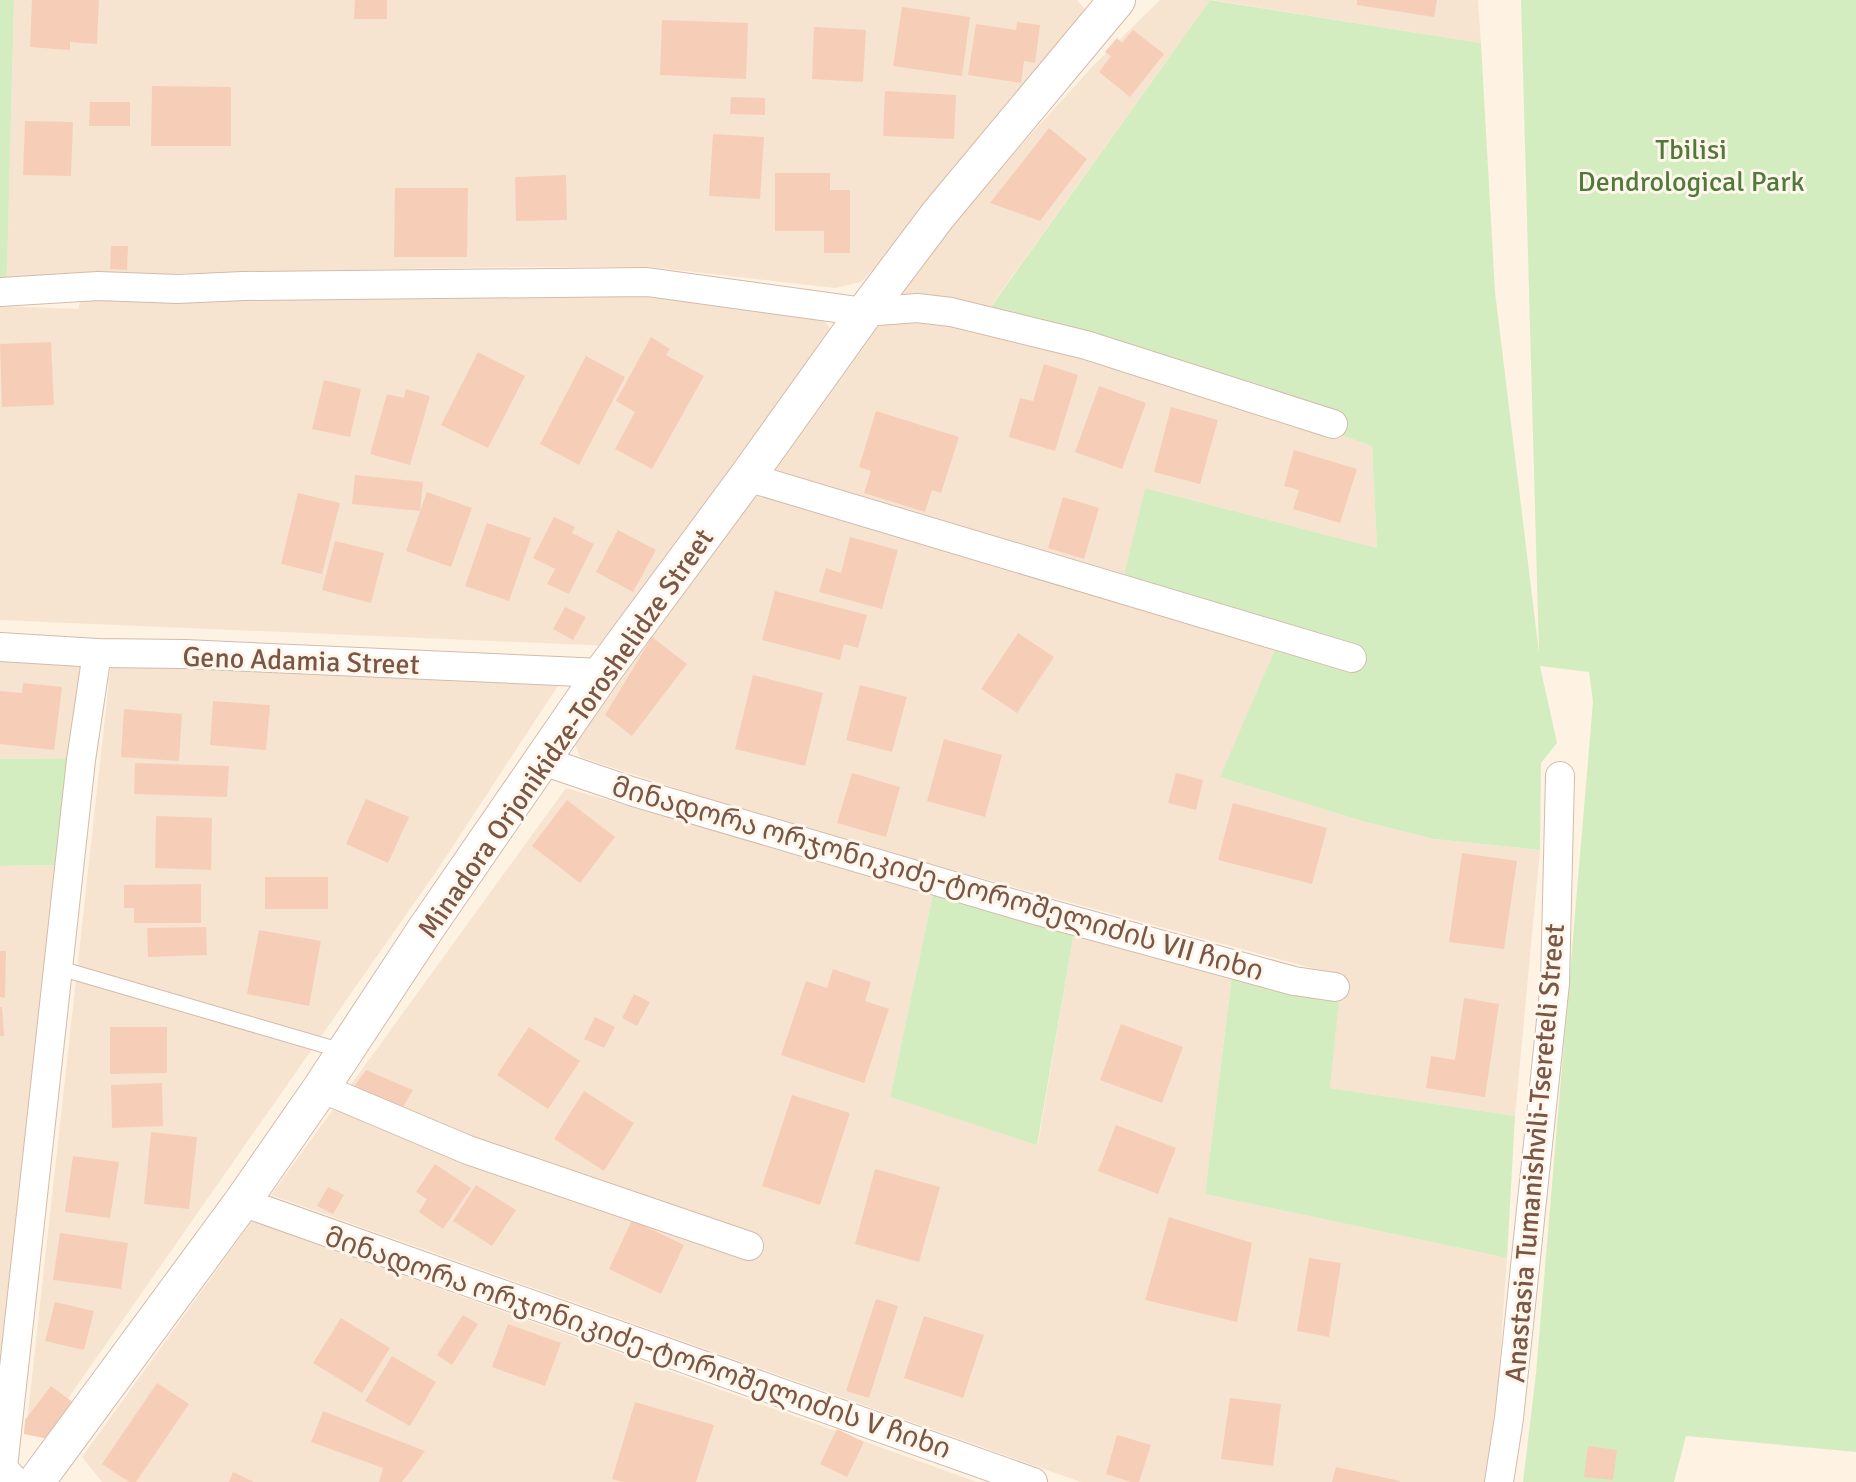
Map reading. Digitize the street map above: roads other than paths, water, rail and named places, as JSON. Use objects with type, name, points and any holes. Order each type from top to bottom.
[{"type":"street","name":"Minadora Orjonikidze-Toroshelidze Street","points":[[36,1482],[242,1202],[602,673],[865,312],[938,215],[1117,0]]},
{"type":"street","points":[[0,292],[98,286],[178,289],[647,282],[865,312],[917,308],[951,312],[1086,345],[1333,424]]},
{"type":"street","points":[[747,477],[1352,658]]},
{"type":"street","name":"Geno Adamia Street","points":[[0,647],[602,673]]},
{"type":"street","points":[[17,1482],[3,1467],[81,760],[97,653]]},
{"type":"street","name":"მინადორა ორჯონიკიძე-ტოროშელიძის VII ჩიხი","points":[[543,761],[634,792],[1028,908],[1294,981],[1335,987]]},
{"type":"street","name":"Anastasia Tumanishvili-Tsereteli Street","points":[[1499,1482],[1555,983],[1560,776]]},
{"type":"street","points":[[321,1088],[468,1150],[749,1246]]},
{"type":"street","name":"მინადორა ორჯონიკიძე-ტოროშელიძის V ჩიხი","points":[[242,1202],[1033,1482]]},
{"type":"lane","points":[[59,968],[344,1051]]},
{"type":"park label","name":"Tbilisi Dendrological Park","points":[[1691,165]]}]
